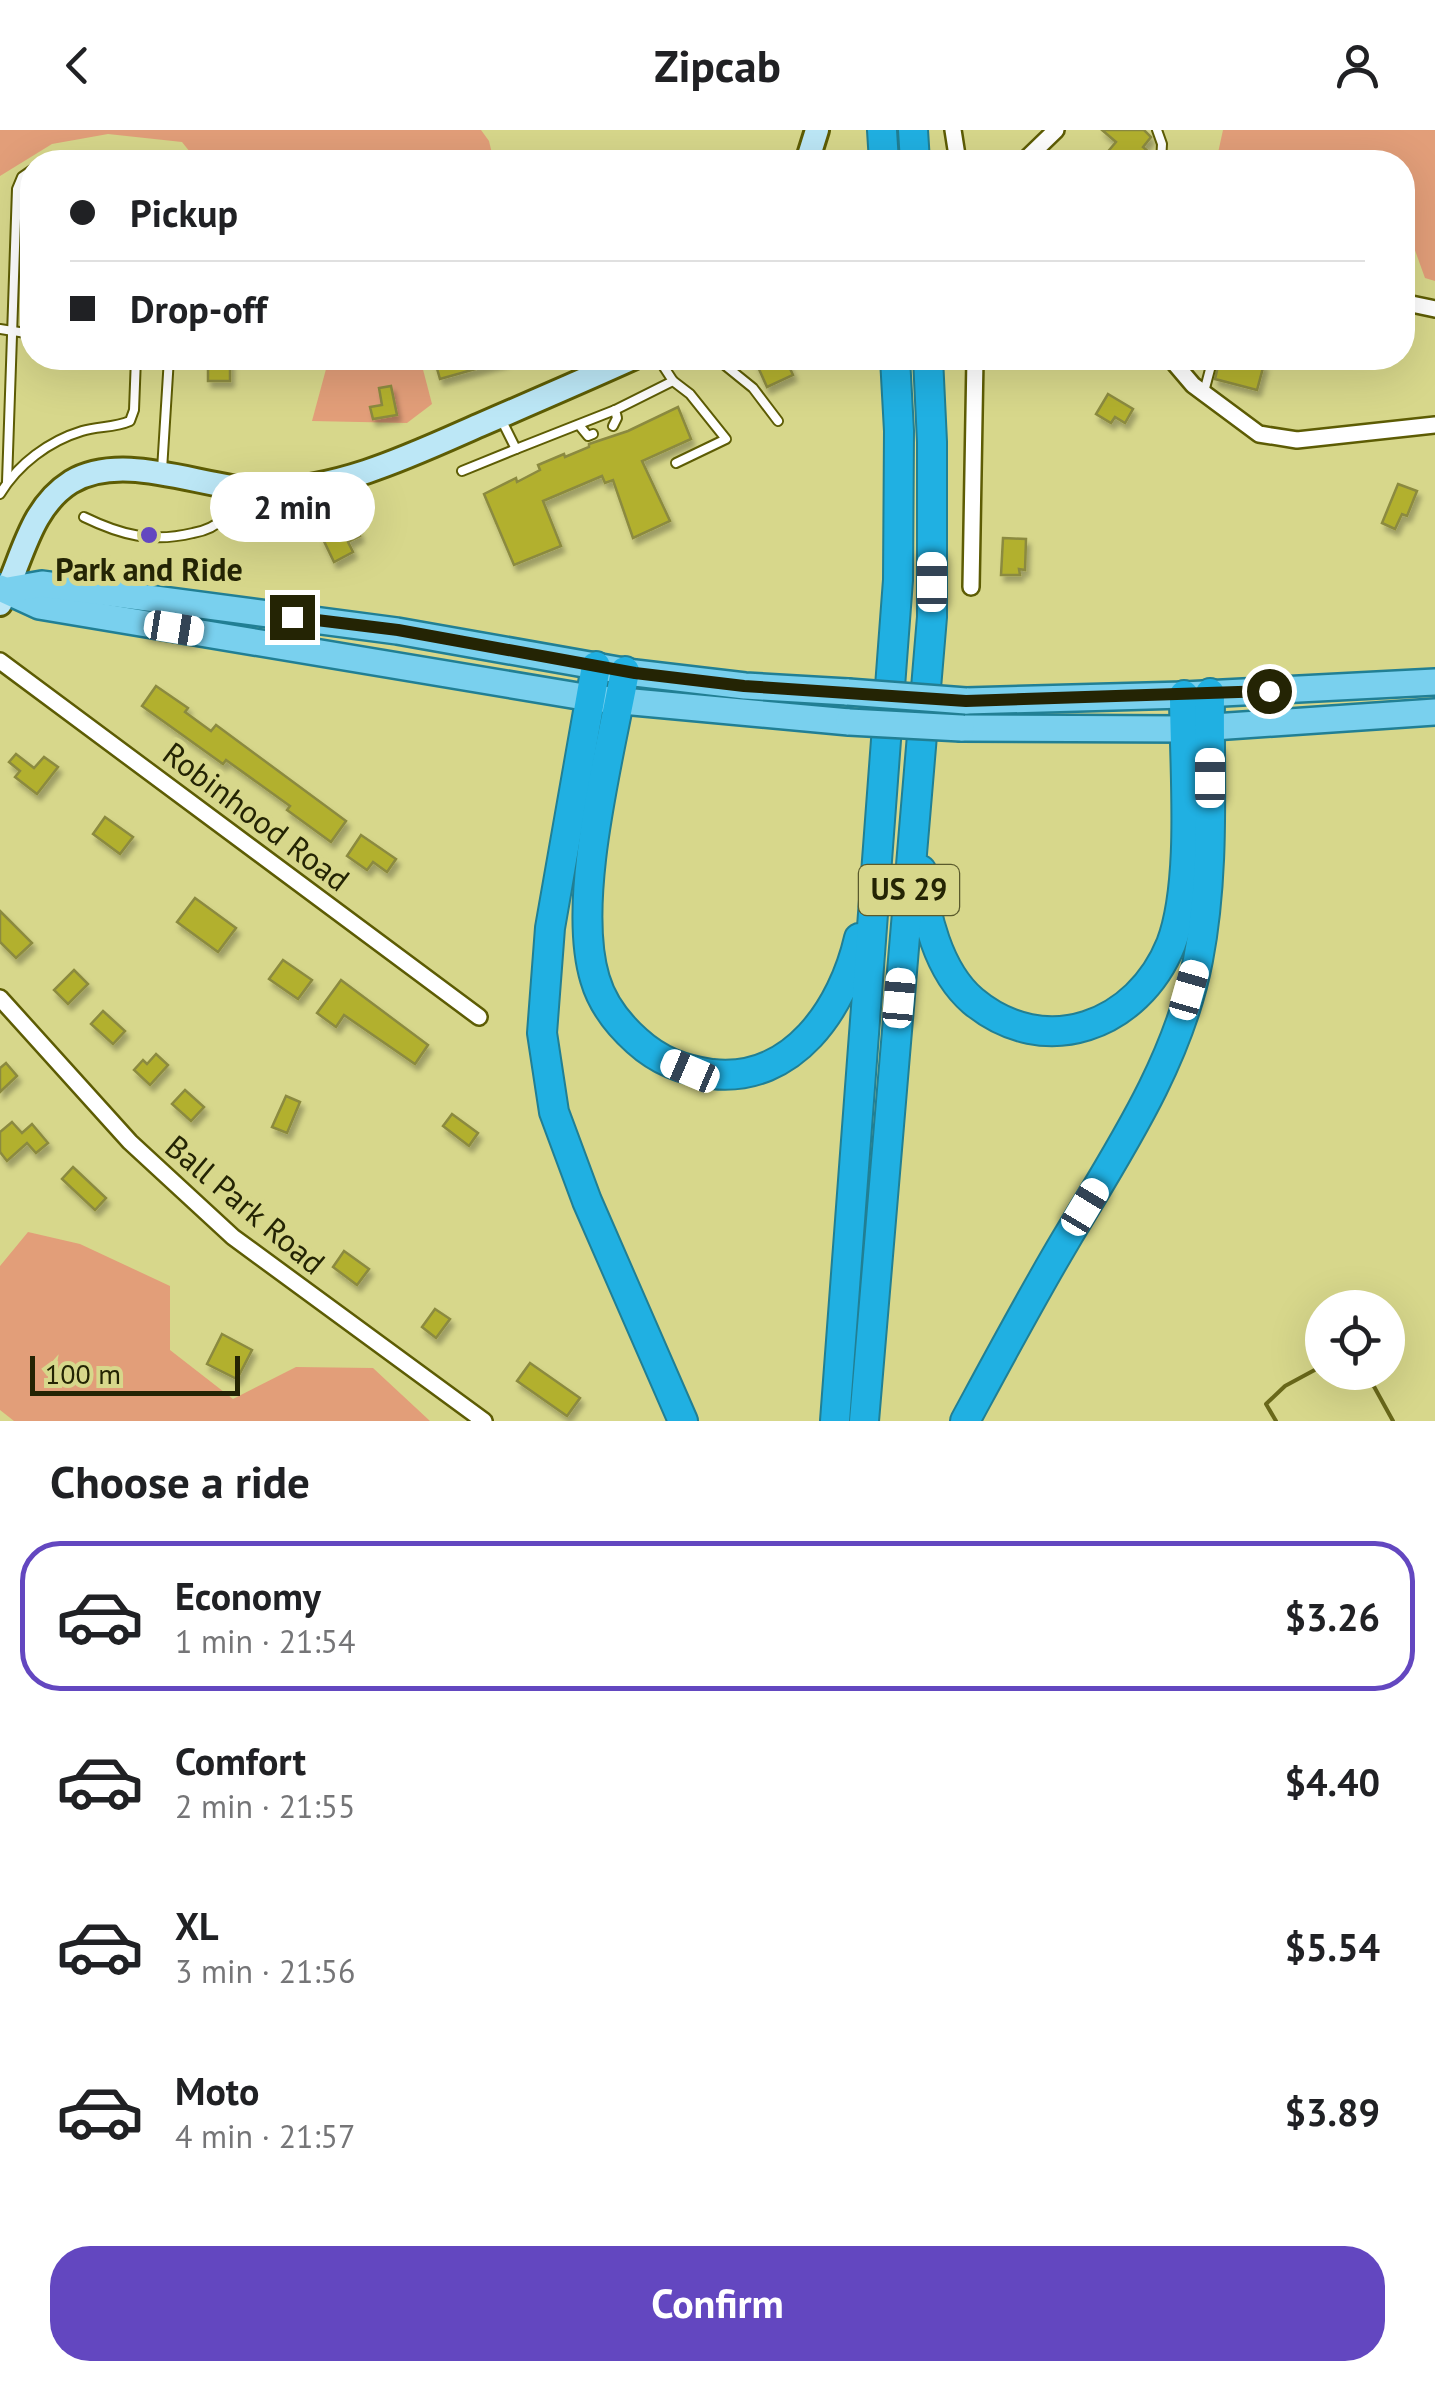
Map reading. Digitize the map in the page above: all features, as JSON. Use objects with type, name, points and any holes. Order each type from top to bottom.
[{"type":"highway","name":"US 29","points":[[835,1421],[898,580],[896,370]]},
{"type":"highway","name":"US 29","points":[[864,1421],[932,617],[929,370]]},
{"type":"highway","points":[[596,666],[550,928],[542,1033],[554,1112],[587,1201],[683,1421]]},
{"type":"highway","points":[[625,670],[588,878],[588,930],[595,980],[619,1025],[652,1055],[690,1071],[731,1076],[770,1066],[800,1047],[832,1011],[854,963],[878,854]]},
{"type":"highway","points":[[965,1421],[1024,1310],[1126,1139],[1173,1046],[1198,962],[1209,884],[1197,694]]},
{"type":"highway","points":[[916,804],[922,891],[934,937],[949,972],[973,1001],[1008,1021],[1045,1032],[1082,1030],[1125,1008],[1150,983],[1171,943],[1184,886],[1197,727]]},
{"type":"main road","points":[[3,594],[42,584],[398,630],[596,666],[744,686],[966,701],[1435,682]]},
{"type":"main road","points":[[3,594],[39,606],[590,698],[848,722],[960,728],[1197,727],[1435,712]]},
{"type":"street","points":[[3,594],[36,517],[72,482],[112,469],[162,474],[234,490],[320,486],[369,470],[605,370]]},
{"type":"street","points":[[971,587],[974,370]]},
{"type":"street","points":[[1181,370],[1204,394],[1259,434],[1278,438],[1337,438],[1435,425]]},
{"type":"street","name":"Robinhood Road","points":[[0,661],[479,1017]]},
{"type":"street","name":"Ball Park Road","points":[[0,998],[130,1142],[233,1237],[484,1421]]},
{"type":"lane","points":[[7,482],[16,190],[20,181]]},
{"type":"lane","points":[[0,330],[20,333]]},
{"type":"lane","points":[[0,494],[22,466],[50,445],[80,432],[130,422],[136,370]]},
{"type":"lane","points":[[162,474],[168,370]]},
{"type":"lane","points":[[666,370],[726,439],[676,463]]},
{"type":"lane","points":[[730,370],[752,388],[778,422]]},
{"type":"lane","points":[[1204,394],[1210,370]]},
{"type":"lane","points":[[462,471],[579,426],[673,380]]},
{"type":"lane","points":[[0,409],[8,400]]},
{"type":"lane","points":[[614,426],[615,410]]},
{"type":"lane","points":[[500,416],[516,450]]},
{"type":"lane","points":[[579,426],[588,436],[593,434]]},
{"type":"lane","points":[[84,518],[139,538],[168,538],[217,525],[226,515],[234,490]]},
{"type":"shaded area","points":[[0,130],[481,130],[491,150],[188,150],[182,142],[108,134],[52,144],[42,150],[20,150],[20,164],[0,176]]},
{"type":"shaded area","points":[[1223,130],[1435,130],[1435,281],[1425,278],[1415,250],[1415,150],[1219,150]]},
{"type":"shaded area","points":[[326,370],[423,370],[432,404],[407,423],[312,421]]},
{"type":"shaded area","points":[[28,1232],[80,1244],[170,1286],[170,1350],[233,1399],[296,1367],[373,1368],[430,1421],[14,1421],[0,1410],[0,1266]]},
{"type":"building","points":[[1102,130],[1144,130],[1151,137],[1143,147],[1146,150],[1109,150],[1116,142]]},
{"type":"building","points":[[208,370],[230,370],[230,381],[208,381]]},
{"type":"building","points":[[437,370],[472,370],[440,379]]},
{"type":"building","points":[[759,370],[791,370],[793,375],[767,387]]},
{"type":"building","points":[[1217,370],[1262,370],[1257,390],[1215,379]]},
{"type":"building","points":[[391,386],[397,415],[373,419],[370,407],[382,405],[379,388]]},
{"type":"building","points":[[1108,394],[1133,409],[1125,423],[1115,417],[1111,423],[1096,414]]},
{"type":"building","points":[[678,407],[691,439],[642,461],[670,521],[633,538],[613,480],[605,483],[602,476],[543,501],[561,546],[514,565],[484,494],[540,470],[538,465],[628,431]]},
{"type":"building","points":[[1398,484],[1417,491],[1407,516],[1402,514],[1395,529],[1382,523]]},
{"type":"building","points":[[354,522],[360,536],[348,542],[353,552],[334,562],[322,537]]},
{"type":"building","points":[[1003,538],[1026,539],[1025,570],[1019,569],[1020,575],[1001,575]]},
{"type":"building","points":[[156,686],[188,708],[185,712],[211,731],[216,725],[346,821],[331,842],[287,810],[290,806],[142,706]]},
{"type":"building","points":[[16,754],[34,768],[44,757],[58,767],[37,794],[15,777],[20,771],[9,762]]},
{"type":"building","points":[[105,817],[133,837],[120,854],[93,834]]},
{"type":"building","points":[[361,835],[396,859],[387,872],[373,862],[367,870],[347,856]]},
{"type":"building","points":[[195,898],[236,928],[218,952],[177,922]]},
{"type":"building","points":[[0,911],[32,943],[16,958],[0,942]]},
{"type":"building","points":[[283,960],[312,980],[298,999],[269,979]]},
{"type":"building","points":[[74,970],[88,984],[68,1004],[54,990]]},
{"type":"building","points":[[341,980],[428,1045],[415,1064],[344,1015],[336,1027],[317,1013]]},
{"type":"building","points":[[103,1011],[125,1031],[113,1044],[91,1024]]},
{"type":"building","points":[[156,1054],[168,1065],[150,1085],[134,1070]]},
{"type":"building","points":[[6,1063],[17,1076],[0,1092],[0,1068]]},
{"type":"building","points":[[185,1090],[204,1107],[191,1121],[172,1104]]},
{"type":"building","points":[[286,1096],[300,1102],[287,1133],[272,1127]]},
{"type":"building","points":[[452,1114],[478,1133],[469,1146],[443,1126]]},
{"type":"building","points":[[12,1122],[22,1133],[32,1124],[48,1143],[36,1153],[27,1143],[7,1161],[0,1152],[0,1132]]},
{"type":"building","points":[[73,1167],[106,1198],[95,1210],[62,1179]]},
{"type":"building","points":[[344,1251],[369,1269],[357,1285],[333,1267]]},
{"type":"building","points":[[435,1309],[450,1319],[436,1338],[422,1327]]},
{"type":"building","points":[[222,1334],[252,1350],[237,1379],[207,1364]]},
{"type":"building","points":[[530,1363],[580,1398],[567,1416],[517,1381]]},
{"type":"waterway","points":[[1276,1421],[1266,1404],[1285,1386],[1305,1375]]},
{"type":"waterway","points":[[1376,1390],[1393,1421]]},
{"type":"place","name":"Park and Ride","points":[[149,535]]},
{"type":"route","points":[[292,617],[398,630],[635,673],[744,686],[966,701],[1269,691]]}]
